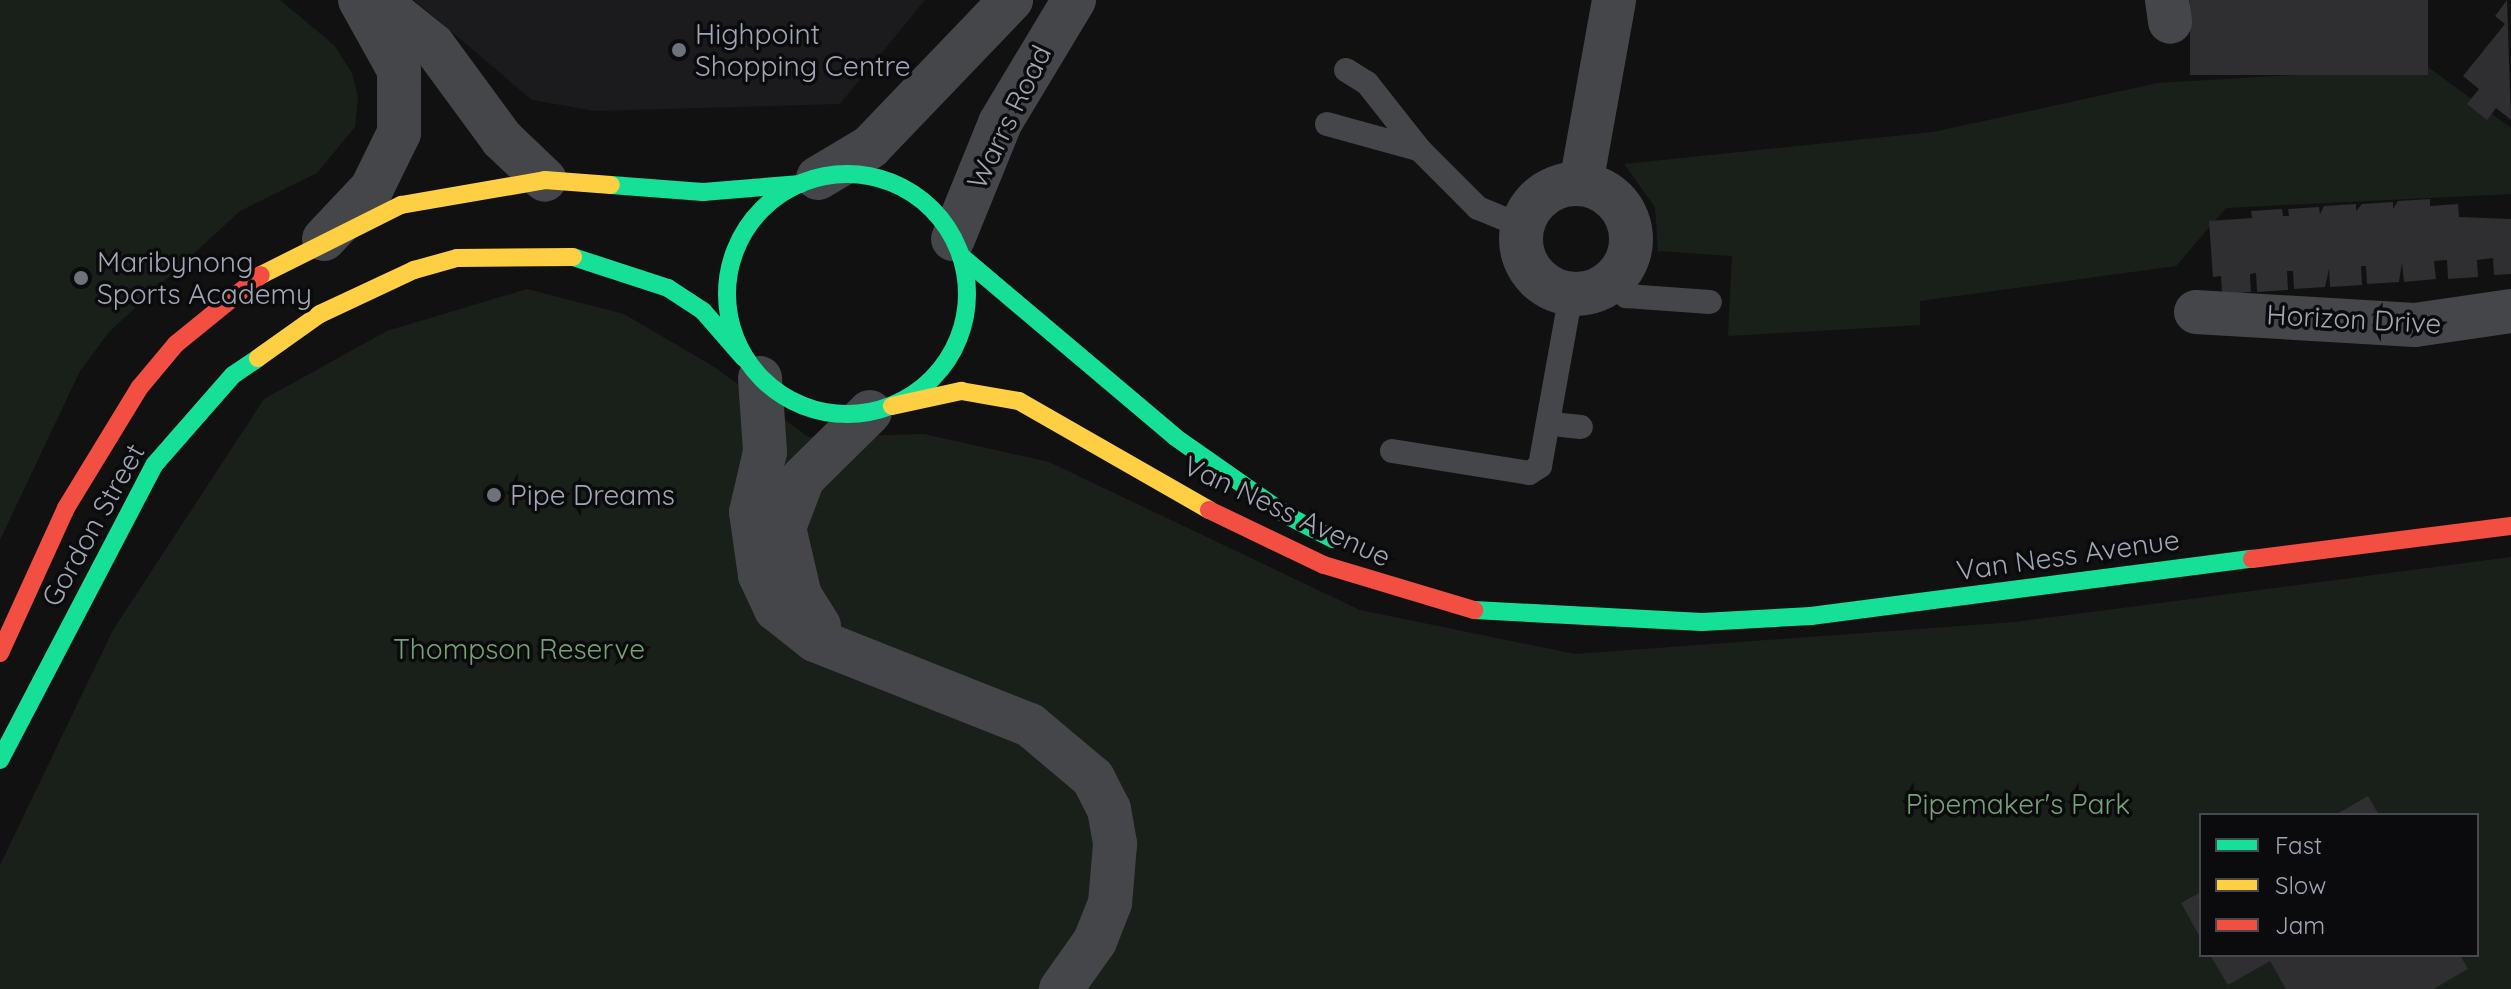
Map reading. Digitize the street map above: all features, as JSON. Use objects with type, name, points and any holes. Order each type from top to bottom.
[{"type":"main road","points":[[849,174],[891,184],[935,213],[957,248],[966,301],[956,345],[918,391],[881,409],[846,415],[800,405],[752,368],[730,325],[726,291],[732,257],[770,201],[809,181],[849,174]]},
{"type":"main road","name":"Gordon Street","points":[[0,653],[66,508],[140,387],[176,344],[225,301],[324,239],[401,205],[545,180],[703,192],[809,181]]},
{"type":"main road","name":"Van Ness Avenue","points":[[957,248],[1175,437],[1288,516],[1355,549]]},
{"type":"main road","name":"Gordon Street","points":[[0,760],[155,464],[233,375],[320,314],[414,270],[457,258],[553,254],[600,261],[668,288],[703,311],[752,368]]},
{"type":"main road","name":"Van Ness Avenue","points":[[881,409],[961,391],[990,392],[1052,415],[1192,502],[1383,588],[1454,607],[1525,617],[1811,616],[2511,526]]},
{"type":"main road","name":"Van Ness Avenue","points":[[1396,565],[1516,600],[1632,619]]},
{"type":"street","points":[[324,239],[372,188],[399,133],[399,70],[360,0]]},
{"type":"street","points":[[377,0],[433,45],[502,139],[545,180]]},
{"type":"street","name":"Warrs Road","points":[[809,181],[879,138],[1011,0]]},
{"type":"street","name":"Warrs Road","points":[[957,248],[1000,123],[1074,0]]},
{"type":"street","points":[[1581,184],[1614,0]]},
{"type":"street","points":[[1581,184],[1611,196],[1630,223],[1628,257],[1591,288],[1534,275],[1521,251],[1522,226],[1542,195],[1581,184]]},
{"type":"street","name":"Horizon Drive","points":[[2196,312],[2415,325],[2473,321],[2511,311]]},
{"type":"street","points":[[752,368],[765,452],[751,512],[760,575],[776,609],[795,627],[865,659],[1030,725],[1093,778],[1109,809],[1115,844],[1110,903],[1095,941],[1061,989]]},
{"type":"street","points":[[865,659],[814,620],[797,585],[784,528],[803,478],[881,409]]},
{"type":"lane","points":[[1346,70],[1382,98],[1420,150],[1478,208],[1522,226]]},
{"type":"lane","points":[[1327,124],[1381,134],[1420,150]]},
{"type":"lane","points":[[1392,451],[1529,473],[1540,466],[1591,288],[1626,296],[1710,302]]},
{"type":"lane","points":[[1552,424],[1581,427]]},
{"type":"shaded area","name":"Highpoint Shopping Centre","points":[[414,0],[925,0],[840,104],[595,111],[532,100]]},
{"type":"green space","name":"Maribynong Sports Academy","points":[[0,0],[280,0],[334,45],[352,73],[358,97],[355,127],[317,173],[240,211],[109,332],[80,371],[0,540]]},
{"type":"green space","points":[[2428,67],[2511,128],[2511,194],[2226,208],[2176,266],[1920,301],[1920,325],[1728,336],[1732,256],[1658,251],[1655,207],[1624,164],[1933,132],[2158,83]]},
{"type":"green space","name":"Thompson Reserve","points":[[527,289],[624,314],[716,368],[808,437],[924,434],[1049,462],[1360,610],[1575,654],[2015,622],[2511,557],[2511,989],[0,989],[0,865],[113,630],[264,399],[387,331]]},
{"type":"building","points":[[2190,0],[2428,0],[2428,75],[2190,75]]},
{"type":"building","points":[[2507,0],[2511,120],[2496,108],[2487,120],[2467,104],[2479,89],[2463,76],[2505,24],[2495,16]]},
{"type":"building","points":[[2430,199],[2430,206],[2458,204],[2459,217],[2511,219],[2511,274],[2494,275],[2493,258],[2477,260],[2478,277],[2448,279],[2447,260],[2434,261],[2436,279],[2404,282],[2402,263],[2399,282],[2367,284],[2366,266],[2361,266],[2362,285],[2330,287],[2329,269],[2325,287],[2294,289],[2293,271],[2287,271],[2288,290],[2257,292],[2256,273],[2250,274],[2251,292],[2222,294],[2221,276],[2213,277],[2209,221],[2252,218],[2251,211],[2282,209],[2283,216],[2289,216],[2288,209],[2319,207],[2320,214],[2324,206],[2356,204],[2356,211],[2362,204],[2393,202],[2393,209],[2398,201]]},
{"type":"building","points":[[2368,796],[2378,813],[2338,813]]},
{"type":"building","points":[[2199,893],[2199,935],[2181,903]]},
{"type":"building","points":[[2211,957],[2461,957],[2468,969],[2433,989],[2286,989],[2270,961],[2228,985]]},
{"type":"traffic: fast","points":[[847,174],[893,183],[932,209],[958,248],[967,294],[958,340],[932,379],[893,405],[847,414],[801,405],[762,379],[736,340],[727,294],[736,248],[762,209],[801,183],[847,174]]},
{"type":"traffic: fast","points":[[611,185],[703,192],[801,184]]},
{"type":"traffic: fast","points":[[961,256],[1175,437],[1288,516],[1333,539]]},
{"type":"traffic: fast","points":[[573,257],[668,288],[703,311],[744,358]]},
{"type":"traffic: fast","points":[[0,760],[155,464],[233,375],[258,358]]},
{"type":"traffic: fast","points":[[1474,610],[1702,622],[1811,616],[2252,559]]},
{"type":"traffic: slow","points":[[261,275],[401,205],[545,180],[611,185]]},
{"type":"traffic: slow","points":[[258,358],[320,314],[414,270],[457,258],[573,257]]},
{"type":"traffic: slow","points":[[892,406],[961,391],[1019,401],[1209,510]]},
{"type":"traffic: jam","points":[[0,653],[66,508],[140,387],[176,344],[261,275]]},
{"type":"traffic: jam","points":[[1209,510],[1324,565],[1474,610]]},
{"type":"traffic: jam","points":[[2252,559],[2511,526]]},
{"type":"place","name":"Highpoint Shopping Centre","points":[[679,50]]},
{"type":"place","name":"Maribynong Sports Academy","points":[[81,278]]},
{"type":"place","name":"Pipe Dreams","points":[[494,495]]},
{"type":"park label","name":"Pipemaker's Park","points":[[2018,804]]}]
